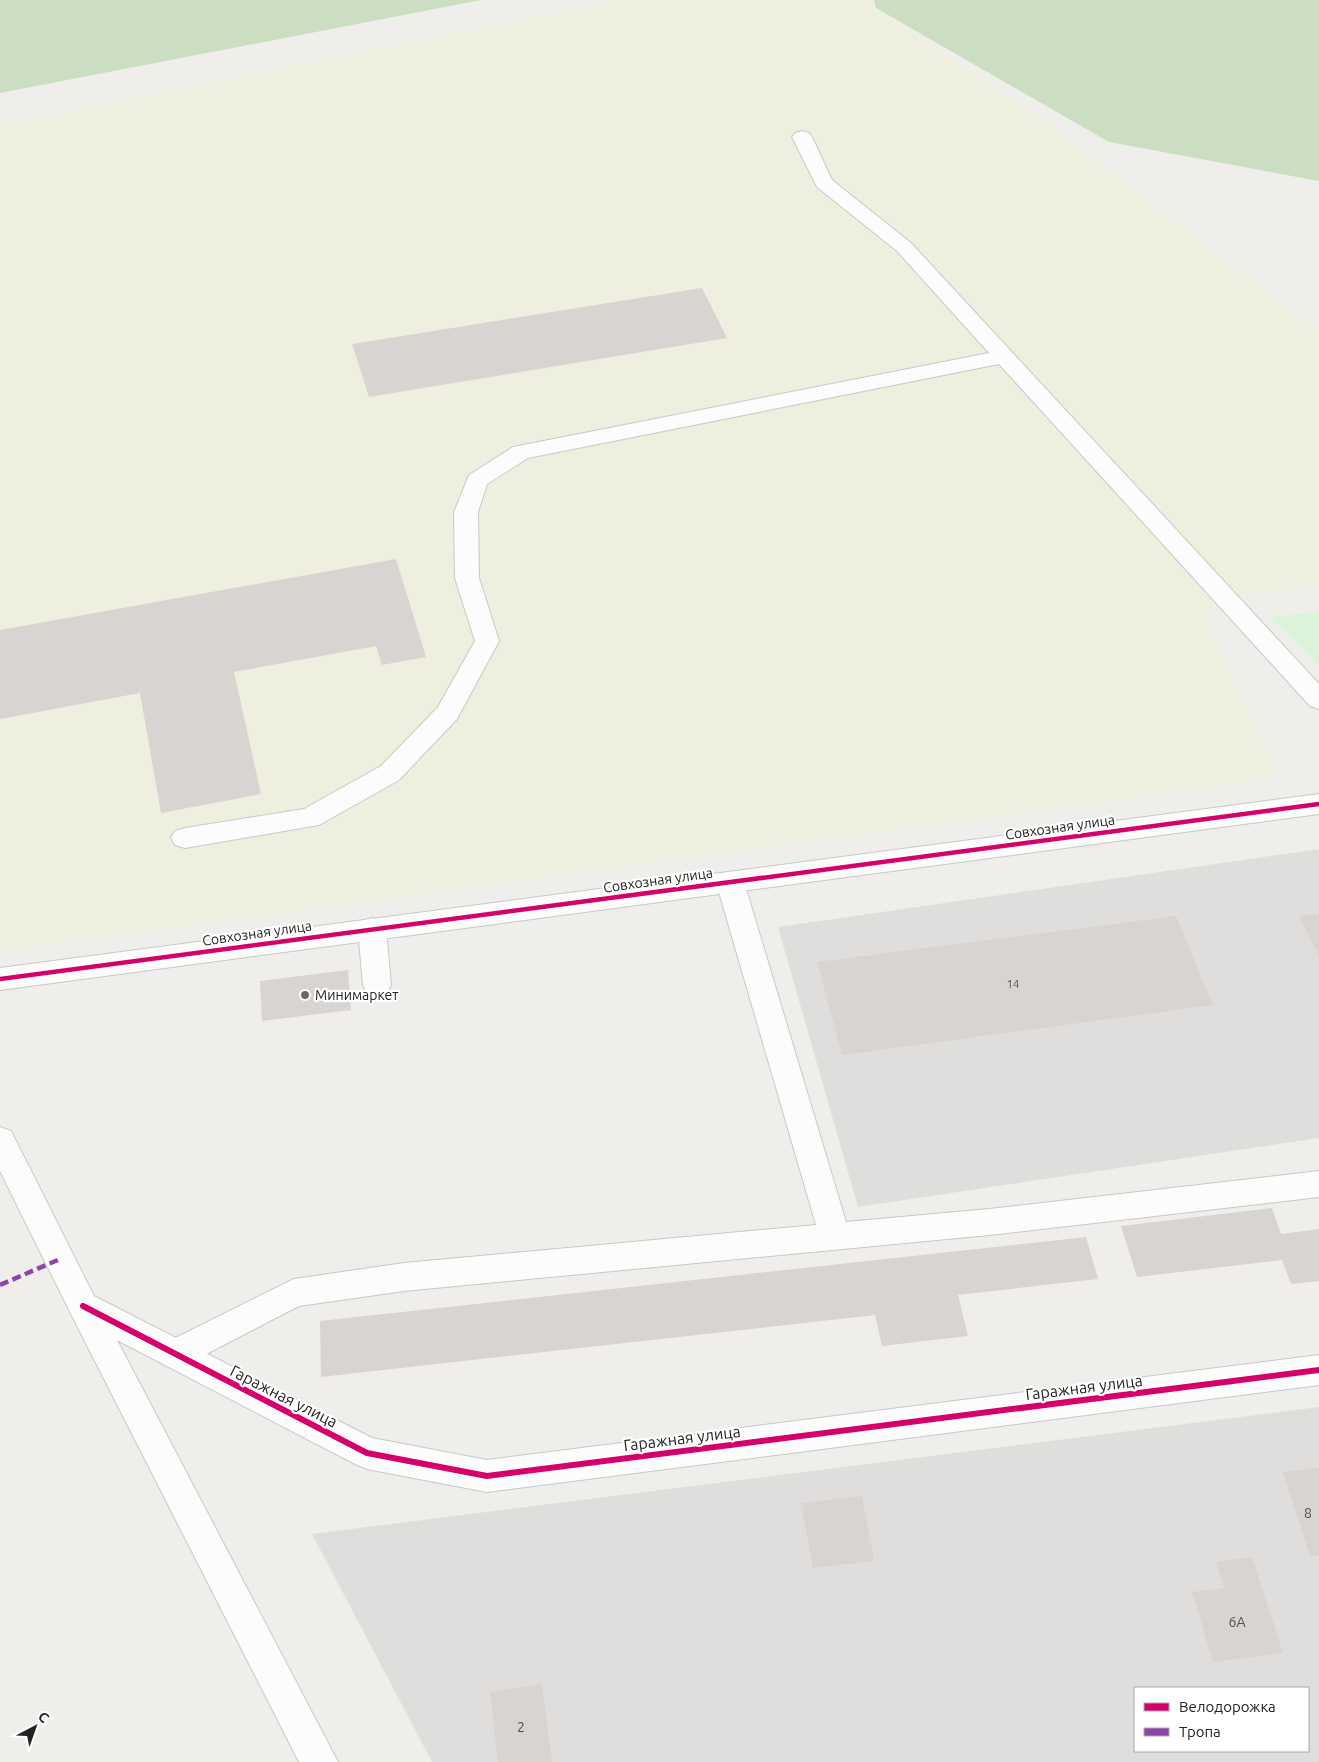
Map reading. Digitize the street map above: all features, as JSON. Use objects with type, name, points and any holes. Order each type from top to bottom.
[{"type":"street","points":[[802,138],[824,183],[904,247],[1319,700]]},
{"type":"street","points":[[185,838],[310,818],[390,773],[448,713],[487,641],[467,578],[466,512],[477,480],[521,452],[1003,357]]},
{"type":"street","name":"Совхозная улица","points":[[0,979],[1319,804]]},
{"type":"street","points":[[730,882],[835,1237]]},
{"type":"street","points":[[372,929],[377,986]]},
{"type":"street","points":[[0,1140],[83,1306],[319,1762]]},
{"type":"street","points":[[175,1354],[294,1293],[404,1277],[989,1222],[1319,1184]]},
{"type":"street","name":"Гаражная улица","points":[[83,1306],[367,1453],[486,1476],[1319,1370]]},
{"type":"shaded area","points":[[1319,849],[1319,1138],[858,1207],[778,927]]},
{"type":"shaded area","points":[[1319,1407],[1319,1762],[432,1762],[312,1534]]},
{"type":"green space","points":[[0,0],[481,0],[0,93]]},
{"type":"green space","points":[[618,0],[865,0],[1050,126],[1319,333],[1319,586],[1248,594],[1201,611],[1278,778],[13,949],[0,948],[0,125]]},
{"type":"green space","points":[[874,0],[1319,0],[1319,181],[1109,142],[876,8]]},
{"type":"green space","points":[[1319,612],[1319,666],[1270,617]]},
{"type":"building","points":[[702,288],[727,338],[369,397],[352,344]]},
{"type":"building","points":[[396,559],[426,657],[382,665],[376,646],[234,672],[261,794],[161,813],[140,693],[0,719],[0,630]]},
{"type":"building","points":[[1319,914],[1319,956],[1299,916]]},
{"type":"building","points":[[1176,916],[1213,1005],[842,1055],[817,962]]},
{"type":"building","name":"Минимаркет","points":[[348,970],[351,1010],[262,1021],[260,981]]},
{"type":"building","points":[[1272,1208],[1281,1234],[1319,1229],[1319,1281],[1291,1284],[1282,1260],[1137,1277],[1121,1226]]},
{"type":"building","points":[[1086,1237],[1098,1279],[958,1295],[968,1336],[882,1346],[875,1315],[321,1377],[320,1321]]},
{"type":"building","points":[[1319,1468],[1319,1555],[1310,1556],[1283,1472]]},
{"type":"building","points":[[862,1496],[874,1561],[813,1568],[801,1503]]},
{"type":"building","points":[[1252,1557],[1283,1653],[1213,1662],[1192,1592],[1224,1588],[1216,1562]]},
{"type":"building","points":[[542,1684],[552,1762],[498,1762],[490,1692]]},
{"type":"marked path","points":[[0,1285],[60,1259]]},
{"type":"cycle path","points":[[0,979],[1319,804]]},
{"type":"cycle path","points":[[83,1306],[367,1453],[487,1476],[1319,1370]]},
{"type":"place","name":"Минимаркет","points":[[305,995]]}]
